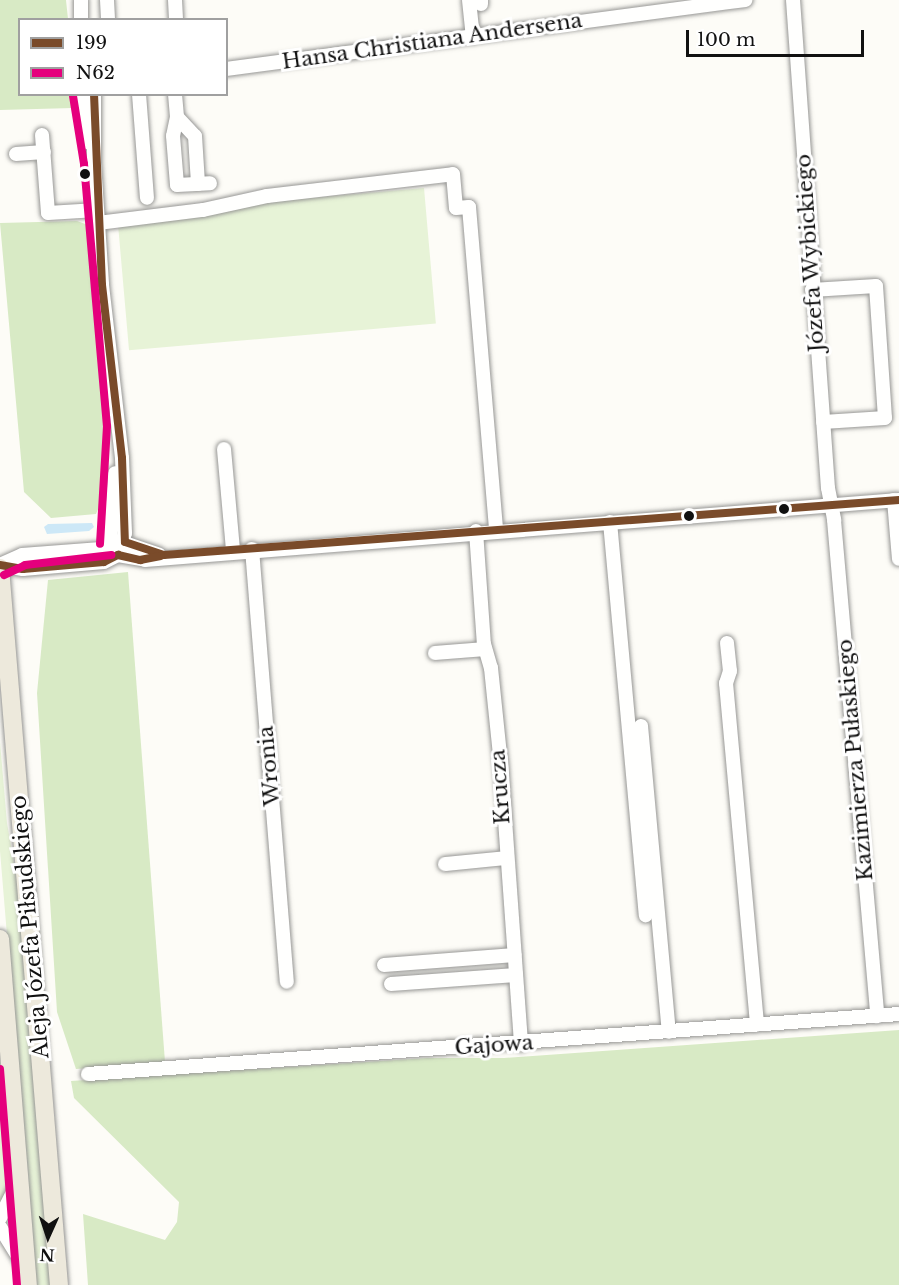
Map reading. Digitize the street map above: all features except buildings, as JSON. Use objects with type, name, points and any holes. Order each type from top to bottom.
[{"type":"main road","name":"Aleja Józefa Piłsudskiego","points":[[0,566],[59,1285]]},
{"type":"main road","name":"Aleja Józefa Piłsudskiego","points":[[0,939],[28,1278]]},
{"type":"street","points":[[81,0],[81,18]]},
{"type":"street","points":[[107,0],[108,18]]},
{"type":"street","points":[[175,0],[176,18]]},
{"type":"street","name":"Hansa Christiana Andersena","points":[[228,69],[745,0]]},
{"type":"street","name":"Józefa Wybickiego","points":[[793,0],[812,290],[831,505]]},
{"type":"street","points":[[473,37],[477,1]]},
{"type":"street","points":[[83,96],[94,163]]},
{"type":"street","points":[[0,566],[23,569],[104,562],[118,547],[118,437],[94,163],[94,96]]},
{"type":"street","points":[[139,96],[147,198]]},
{"type":"street","points":[[175,96],[177,117],[173,136],[177,185],[204,183],[195,136],[177,117]]},
{"type":"street","points":[[42,135],[48,213],[98,216],[203,210],[267,196],[453,174],[456,208],[469,207],[496,530]]},
{"type":"street","points":[[16,154],[44,152]]},
{"type":"street","points":[[812,290],[876,286],[885,418],[823,422]]},
{"type":"street","points":[[224,448],[232,550]]},
{"type":"street","points":[[118,547],[164,560],[232,550],[896,500],[899,559]]},
{"type":"street","name":"Kazimierza Pułaskiego","points":[[831,505],[877,1016]]},
{"type":"street","points":[[610,522],[646,915]]},
{"type":"street","name":"Krucza","points":[[476,531],[485,649],[491,669],[521,1044]]},
{"type":"street","name":"Wronia","points":[[252,549],[271,712],[287,982]]},
{"type":"street","points":[[727,643],[729,671],[723,680],[757,1025]]},
{"type":"street","points":[[435,653],[485,649]]},
{"type":"street","points":[[641,726],[659,1028]]},
{"type":"street","points":[[446,864],[506,858]]},
{"type":"street","points":[[384,965],[515,955]]},
{"type":"street","points":[[391,984],[516,975]]},
{"type":"street","name":"Gajowa","points":[[88,1074],[521,1044],[659,1028],[757,1025],[899,1014]]},
{"type":"street","points":[[0,1218],[20,1178]]},
{"type":"street","points":[[0,1227],[28,1278]]},
{"type":"green space","points":[[0,0],[66,0],[68,18],[18,18],[18,96],[72,96],[73,108],[0,110]]},
{"type":"green space","points":[[424,188],[436,323],[129,350],[117,215]]},
{"type":"green space","points":[[77,221],[88,225],[91,287],[101,351],[107,439],[104,495],[96,514],[51,518],[24,492],[0,223]]},
{"type":"green space","points":[[128,572],[165,1062],[76,1069],[57,1012],[37,693],[48,580]]},
{"type":"green space","points":[[0,742],[7,823],[18,886],[51,1285],[36,1285],[0,851]]},
{"type":"green space","points":[[899,1030],[899,1285],[88,1285],[83,1214],[165,1240],[177,1222],[179,1202],[74,1098],[71,1081],[427,1058],[504,1058]]},
{"type":"green space","points":[[0,1105],[7,1184],[0,1207]]},
{"type":"water","points":[[92,523],[94,527],[89,531],[47,534],[44,527],[48,524]]},
{"type":"transit line","name":"N62","points":[[73,96],[84,164],[107,426],[100,544]]},
{"type":"transit line","name":"199","points":[[94,96],[102,285],[122,458],[125,542],[164,555],[899,500]]},
{"type":"transit line","name":"N62","points":[[4,575],[25,565],[111,555]]},
{"type":"transit line","name":"199","points":[[0,565],[23,569],[104,562],[118,555],[140,560],[161,556]]},
{"type":"transit line","name":"N62","points":[[0,1069],[17,1285]]}]
